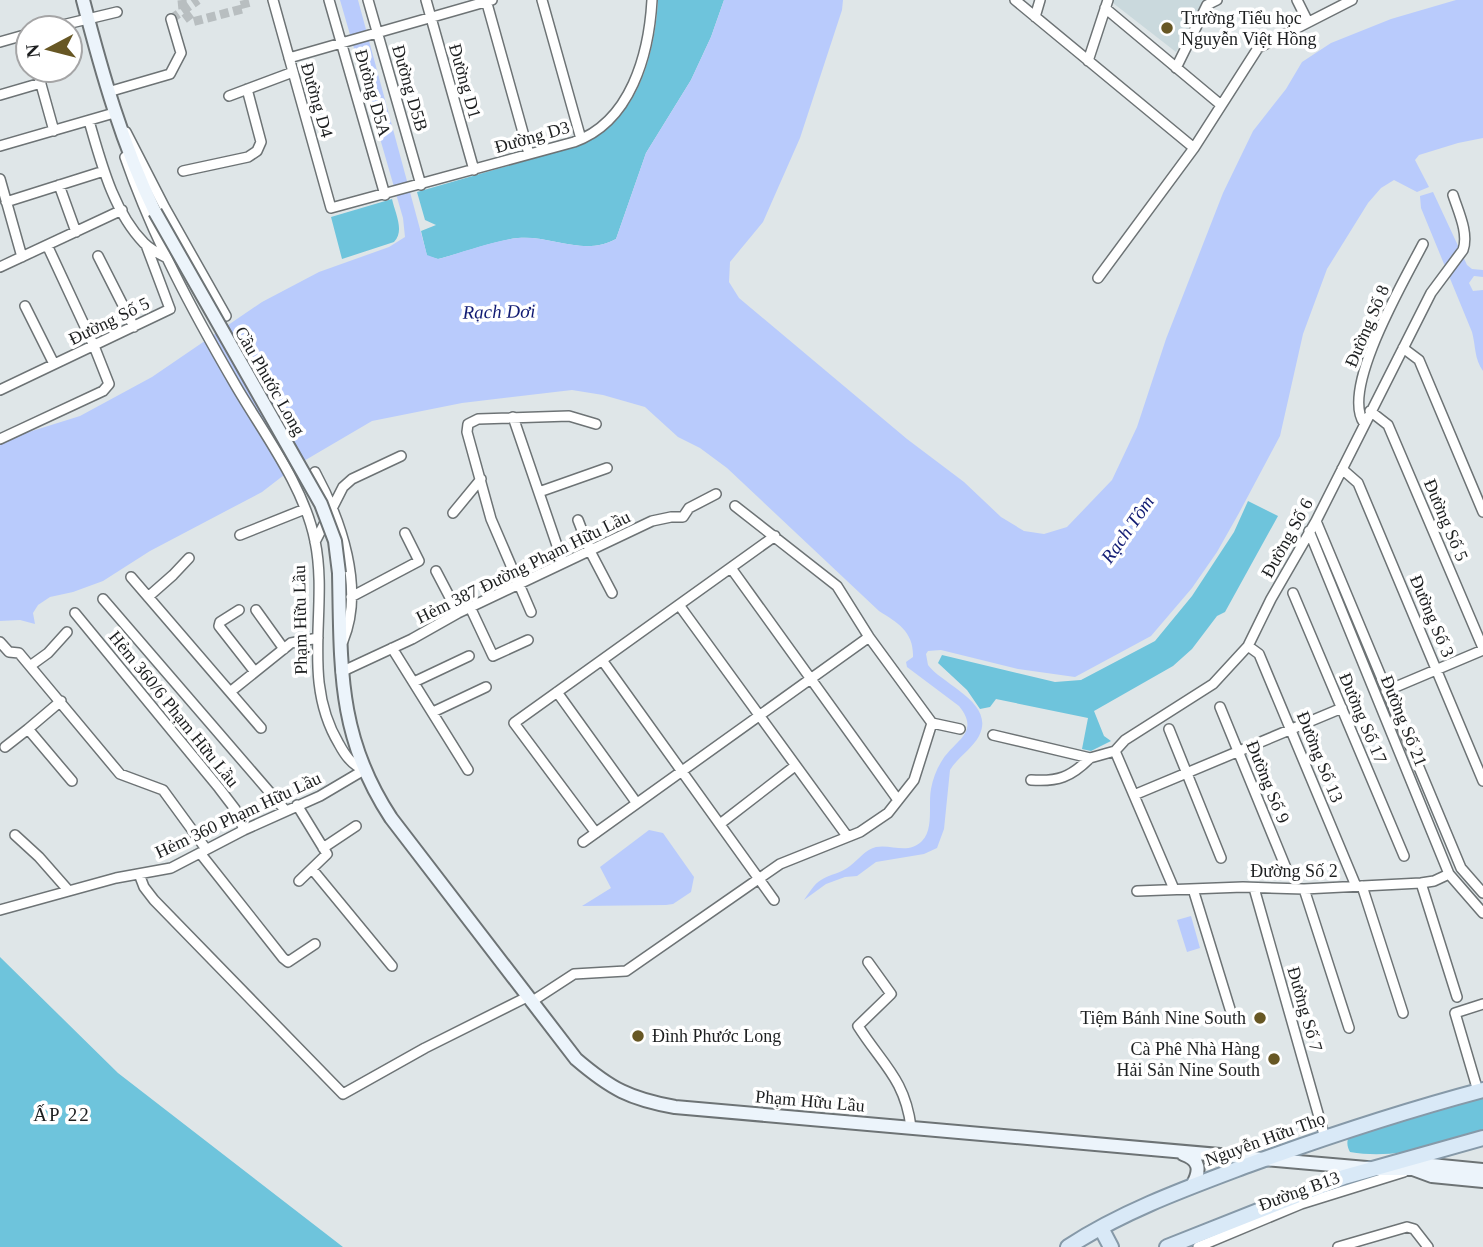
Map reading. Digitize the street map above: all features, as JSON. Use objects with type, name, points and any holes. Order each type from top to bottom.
[{"type":"main road","points":[[83,0],[114,113]]},
{"type":"main road","name":"Cầu Phước Long","points":[[114,113],[132,162],[155,212],[321,504],[335,541],[339,573]]},
{"type":"main road","name":"Phạm Hữu Lầu","points":[[339,573],[341,672],[348,722],[364,770],[391,818],[529,999],[576,1059],[610,1087],[637,1099],[675,1107],[1378,1169],[1431,1166],[1483,1170]]},
{"type":"main road","name":"Nguyễn Hữu Thọ","points":[[1068,1247],[1101,1228],[1192,1186],[1325,1138],[1480,1090]]},
{"type":"main road","points":[[1167,1247],[1344,1177],[1483,1139]]},
{"type":"main road","points":[[1176,1151],[1193,1157],[1198,1163],[1199,1171],[1192,1186]]},
{"type":"main road","name":"Phạm Hữu Lầu","points":[[1413,1169],[1432,1176],[1483,1181]]},
{"type":"main road","points":[[1101,1228],[1111,1247]]},
{"type":"street","name":"Đường D4","points":[[273,0],[331,208],[389,194]]},
{"type":"street","name":"Đường D5A","points":[[330,0],[346,41],[389,194]]},
{"type":"street","name":"Đường D5B","points":[[368,0],[417,186]]},
{"type":"street","name":"Đường D1","points":[[426,0],[474,170]]},
{"type":"street","points":[[289,58],[488,0],[529,154]]},
{"type":"street","points":[[542,0],[581,139]]},
{"type":"street","name":"Đường D3","points":[[389,194],[581,139],[605,123],[618,109],[633,83],[648,42],[652,0]]},
{"type":"street","points":[[1015,0],[1194,148]]},
{"type":"street","points":[[1035,17],[1040,0]]},
{"type":"street","points":[[1176,68],[1207,5],[1217,0]]},
{"type":"street","points":[[1297,0],[1308,22]]},
{"type":"street","points":[[1098,278],[1194,148],[1258,48],[1352,0]]},
{"type":"street","points":[[1088,61],[1106,4],[1221,105]]},
{"type":"street","points":[[84,19],[117,12]]},
{"type":"street","points":[[107,92],[170,74],[181,53],[172,19]]},
{"type":"street","points":[[229,96],[293,72]]},
{"type":"street","points":[[0,95],[38,84]]},
{"type":"street","points":[[41,84],[54,131]]},
{"type":"street","points":[[183,171],[248,157],[257,151],[261,142],[247,89]]},
{"type":"street","points":[[0,146],[114,113]]},
{"type":"street","points":[[114,113],[118,135],[133,180],[187,300],[208,285]]},
{"type":"street","points":[[114,113],[131,140],[164,208],[226,316]]},
{"type":"street","points":[[89,121],[104,171],[122,210],[146,245],[168,259]]},
{"type":"street","points":[[6,202],[104,171]]},
{"type":"street","points":[[0,179],[22,257]]},
{"type":"street","points":[[59,185],[76,232]]},
{"type":"street","name":"Đường Số 6","points":[[1115,751],[1125,740],[1213,684],[1248,646],[1431,293],[1463,250],[1465,233],[1453,195]]},
{"type":"street","points":[[0,267],[122,210]]},
{"type":"street","name":"Đường Số 8","points":[[1364,423],[1360,418],[1357,397],[1367,363],[1386,315],[1423,244]]},
{"type":"street","name":"Đường Số 5","points":[[1,385],[54,364],[170,309],[146,245]]},
{"type":"street","points":[[0,439],[106,389],[109,384],[47,246]]},
{"type":"street","points":[[98,256],[134,327]]},
{"type":"street","name":"Cầu Phước Long","points":[[187,300],[304,504]]},
{"type":"street","points":[[25,306],[54,364]]},
{"type":"street","points":[[1402,348],[1419,360],[1483,512]]},
{"type":"street","name":"Đường Số 5","points":[[1370,411],[1388,425],[1483,649]]},
{"type":"street","points":[[531,612],[491,519],[467,432],[468,424],[478,419],[569,416],[596,424]]},
{"type":"street","points":[[513,417],[563,563]]},
{"type":"street","points":[[315,542],[343,487],[352,479],[401,457]]},
{"type":"street","points":[[539,492],[607,468]]},
{"type":"street","name":"Đường Số 3","points":[[1342,469],[1358,483],[1483,781]]},
{"type":"street","name":"Phạm Hữu Lầu","points":[[315,472],[333,507],[345,544],[351,597],[348,625],[341,645]]},
{"type":"street","points":[[453,513],[481,479]]},
{"type":"street","name":"Hẻm 387 Đường Phạm Hữu Lầu","points":[[341,672],[470,607],[652,521],[683,517],[689,508],[716,494]]},
{"type":"street","points":[[240,535],[304,504]]},
{"type":"street","name":"Phạm Hữu Lầu","points":[[304,504],[315,542],[318,638],[316,665],[320,698],[330,729],[350,761],[364,770]]},
{"type":"street","points":[[735,506],[837,586],[869,637],[932,723],[960,729]]},
{"type":"street","points":[[579,520],[590,551],[612,593]]},
{"type":"street","name":"Đường Số 21","points":[[1315,521],[1461,868],[1478,881],[1483,893]]},
{"type":"street","name":"Đường Số 21","points":[[1309,531],[1449,874],[1483,913]]},
{"type":"street","points":[[351,597],[419,561],[405,533]]},
{"type":"street","points":[[596,833],[514,723],[775,536]]},
{"type":"street","points":[[148,597],[189,558]]},
{"type":"street","points":[[731,568],[898,800]]},
{"type":"street","points":[[436,571],[458,613]]},
{"type":"street","points":[[131,578],[261,728]]},
{"type":"street","name":"Đường Số 17","points":[[1293,593],[1404,856]]},
{"type":"street","points":[[103,599],[285,810]]},
{"type":"street","points":[[679,605],[847,836]]},
{"type":"street","points":[[470,607],[493,656],[496,657],[527,640]]},
{"type":"street","points":[[239,610],[220,622],[219,626],[255,672]]},
{"type":"street","points":[[256,610],[284,649]]},
{"type":"street","name":"Hẻm 360/6 Phạm Hữu Lầu","points":[[75,612],[219,788],[235,809],[244,830]]},
{"type":"street","points":[[30,666],[48,653],[67,632]]},
{"type":"street","points":[[583,842],[869,637]]},
{"type":"street","points":[[230,692],[284,649],[302,640],[318,638]]},
{"type":"street","points":[[0,642],[9,652],[19,653],[120,774],[163,790],[203,851],[283,958],[288,962],[293,960],[315,944]]},
{"type":"street","name":"Đường Số 13","points":[[1248,646],[1259,654],[1359,886],[1403,1013]]},
{"type":"street","points":[[392,648],[468,771]]},
{"type":"street","points":[[1386,691],[1483,649]]},
{"type":"street","points":[[414,682],[469,656]]},
{"type":"street","points":[[602,660],[774,900]]},
{"type":"street","points":[[433,712],[486,687]]},
{"type":"street","points":[[557,692],[636,802]]},
{"type":"street","points":[[5,747],[61,701]]},
{"type":"street","name":"Đường Số 9","points":[[1220,707],[1286,868]]},
{"type":"street","points":[[1134,796],[1342,708]]},
{"type":"street","points":[[139,874],[144,887],[154,900],[343,1094],[425,1048],[529,999],[574,974],[626,971],[780,864],[860,832],[888,814],[914,780],[932,723]]},
{"type":"street","points":[[28,729],[72,781]]},
{"type":"street","points":[[1169,729],[1222,858]]},
{"type":"street","points":[[993,736],[1090,758]]},
{"type":"street","points":[[1031,780],[1063,778],[1076,771],[1090,758],[1115,751],[1174,889]]},
{"type":"street","points":[[720,824],[796,766]]},
{"type":"street","name":"Hẻm 360 Phạm Hữu Lầu","points":[[0,911],[116,877],[170,868],[285,810],[320,796],[364,770]]},
{"type":"street","points":[[297,805],[327,854],[299,881]]},
{"type":"street","points":[[323,848],[356,826]]},
{"type":"street","points":[[15,835],[48,866],[68,890]]},
{"type":"street","points":[[312,869],[392,966]]},
{"type":"street","name":"Đường Số 2","points":[[1137,891],[1254,888],[1304,890],[1421,883],[1449,874]]},
{"type":"street","points":[[1421,883],[1457,997]]},
{"type":"street","name":"Đường Số 7","points":[[1254,888],[1325,1138]]},
{"type":"street","points":[[1193,889],[1230,1009]]},
{"type":"street","points":[[1304,890],[1349,1028]]},
{"type":"street","points":[[868,962],[891,994],[858,1026],[896,1077],[903,1092],[911,1127]]},
{"type":"street","points":[[1480,1090],[1455,1013],[1483,1004]]},
{"type":"street","name":"Đường B13","points":[[1198,1247],[1301,1204],[1413,1169]]},
{"type":"street","points":[[1338,1247],[1407,1227],[1414,1229],[1424,1245]]},
{"type":"shaded area","points":[[658,0],[724,0],[691,80],[646,153],[616,239],[604,244],[580,246],[518,238],[438,259],[427,256],[421,231],[436,225],[425,220],[417,192],[581,145],[600,134],[629,104],[639,84],[653,43]]},
{"type":"shaded area","name":"Trường Tiểu học Nguyễn Việt Hồng","points":[[1114,0],[1205,0],[1176,52],[1113,3]]},
{"type":"shaded area","points":[[392,199],[399,227],[394,242],[342,259],[331,217]]},
{"type":"shaded area","points":[[1248,501],[1278,516],[1225,612],[1217,616],[1192,649],[1173,666],[1094,711],[1104,736],[1111,741],[1091,751],[1082,749],[1088,718],[996,699],[990,707],[980,709],[967,690],[938,663],[942,655],[1055,682],[1081,680],[1155,641],[1192,596],[1234,532]]},
{"type":"shaded area","points":[[0,957],[118,1073],[343,1247],[0,1247]]},
{"type":"shaded area","points":[[1483,1095],[1483,1133],[1401,1153],[1367,1154],[1349,1150],[1347,1141],[1350,1135]]},
{"type":"water","points":[[340,0],[358,0],[427,255],[438,259],[509,239],[531,238],[592,246],[616,239],[646,153],[691,80],[724,0],[843,0],[800,138],[763,222],[730,262],[729,282],[739,298],[907,439],[964,482],[1001,517],[1024,531],[1044,534],[1067,527],[1112,480],[1137,427],[1166,339],[1223,193],[1253,131],[1286,89],[1302,62],[1331,43],[1391,19],[1456,0],[1483,0],[1483,138],[1419,155],[1415,160],[1429,187],[1417,192],[1394,180],[1381,188],[1368,203],[1327,269],[1303,334],[1280,436],[1217,552],[1192,588],[1151,636],[1075,677],[1018,669],[941,650],[928,651],[928,665],[974,704],[982,724],[976,741],[950,770],[944,829],[937,848],[924,854],[876,862],[857,876],[826,884],[804,900],[818,882],[847,868],[872,848],[906,848],[922,841],[928,830],[934,777],[943,759],[967,729],[965,715],[959,706],[907,667],[906,662],[913,657],[913,648],[904,629],[879,611],[727,468],[700,448],[678,437],[645,407],[603,395],[572,390],[462,403],[372,421],[297,465],[262,492],[150,551],[103,581],[50,597],[38,605],[33,613],[35,624],[20,620],[0,621],[0,441],[80,416],[152,377],[262,302],[319,272],[389,247],[405,237],[403,218]]},
{"type":"water","points":[[1433,192],[1467,265],[1472,269],[1483,270],[1483,277],[1474,276],[1469,283],[1473,291],[1483,290],[1483,371],[1472,332],[1421,208],[1420,196]]},
{"type":"water","points":[[649,830],[663,833],[694,877],[691,892],[673,904],[666,905],[582,906],[611,888],[600,867]]},
{"type":"water","points":[[1191,916],[1200,948],[1187,952],[1177,920]]},
{"type":"tunnel","points":[[182,0],[183,10],[192,22],[246,8],[244,0]]},
{"type":"tunnel","points":[[171,19],[198,0]]},
{"type":"place","name":"Trường Tiểu học Nguyễn Việt Hồng","points":[[1167,28]]},
{"type":"place","name":"Tiệm Bánh Nine South","points":[[1260,1018]]},
{"type":"place","name":"Đình Phước Long","points":[[638,1036]]},
{"type":"place","name":"Cà Phê Nhà Hàng Hải Sản Nine South","points":[[1274,1059]]},
{"type":"district","name":"ẤP 22","points":[[62,1114]]},
{"type":"water label","name":"Rạch Dơi","points":[[499,311]]},
{"type":"water label","name":"Rạch Tôm","points":[[1127,529]]}]
